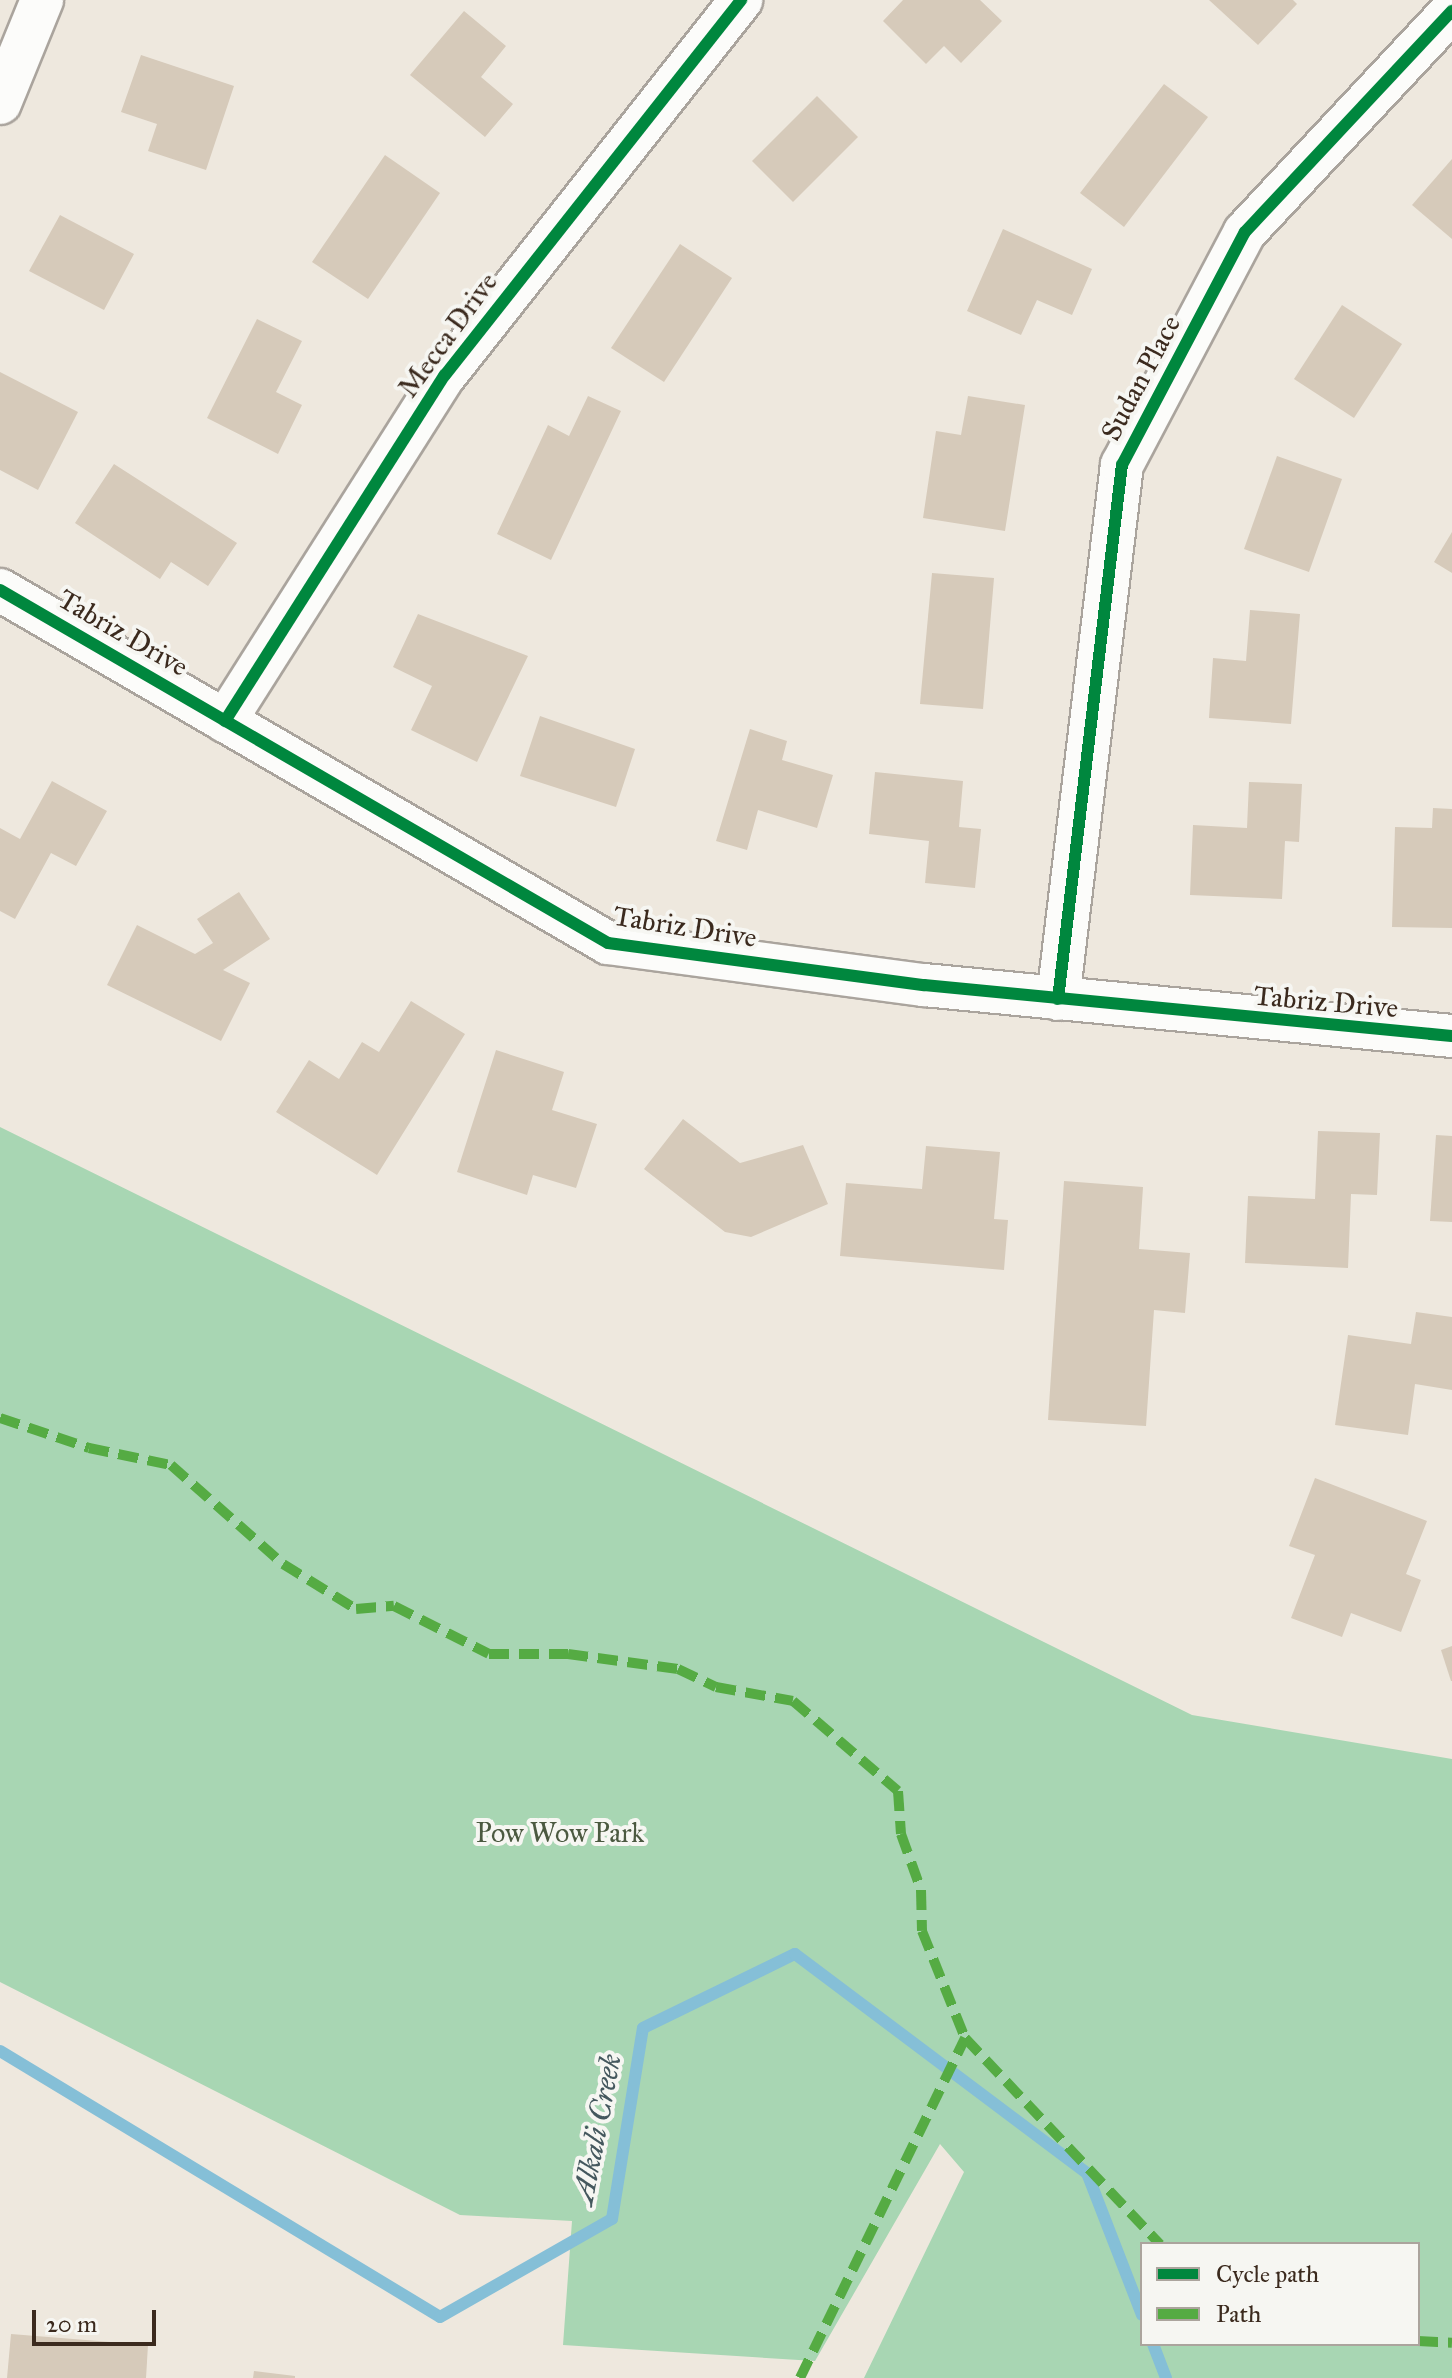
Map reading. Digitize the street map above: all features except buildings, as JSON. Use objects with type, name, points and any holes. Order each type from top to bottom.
[{"type":"street","points":[[0,103],[42,0]]},
{"type":"street","name":"Mecca Drive","points":[[225,721],[445,375],[741,0]]},
{"type":"street","name":"Sudan Place","points":[[1058,999],[1122,465],[1245,232],[1452,11]]},
{"type":"street","name":"Tabriz Drive","points":[[0,590],[608,943],[1058,999],[1452,1036]]},
{"type":"green space","name":"Pow Wow Park","points":[[0,1127],[1192,1715],[1452,1759],[1452,2378],[864,2378],[964,2172],[940,2144],[815,2361],[563,2345],[572,2221],[460,2215],[0,1982]]},
{"type":"waterway","name":"Alkali Creek","points":[[0,2051],[440,2317],[612,2219],[643,2028],[795,1954],[1087,2173],[1140,2310]]},
{"type":"waterway","name":"Alkali Creek","points":[[1154,2346],[1166,2378]]},
{"type":"marked path","points":[[0,1418],[89,1448],[171,1465],[283,1564],[356,1609],[394,1606],[489,1654],[568,1654],[678,1669],[716,1687],[793,1701],[898,1791],[901,1834],[921,1890],[922,1931],[965,2038],[1158,2242]]},
{"type":"marked path","points":[[800,2378],[965,2038]]},
{"type":"marked path","points":[[1420,2341],[1452,2343]]},
{"type":"cycle path","points":[[225,721],[445,375],[741,0]]},
{"type":"cycle path","points":[[1058,999],[1122,465],[1245,232],[1452,11]]},
{"type":"cycle path","points":[[0,590],[608,943],[924,985],[1452,1036]]}]
